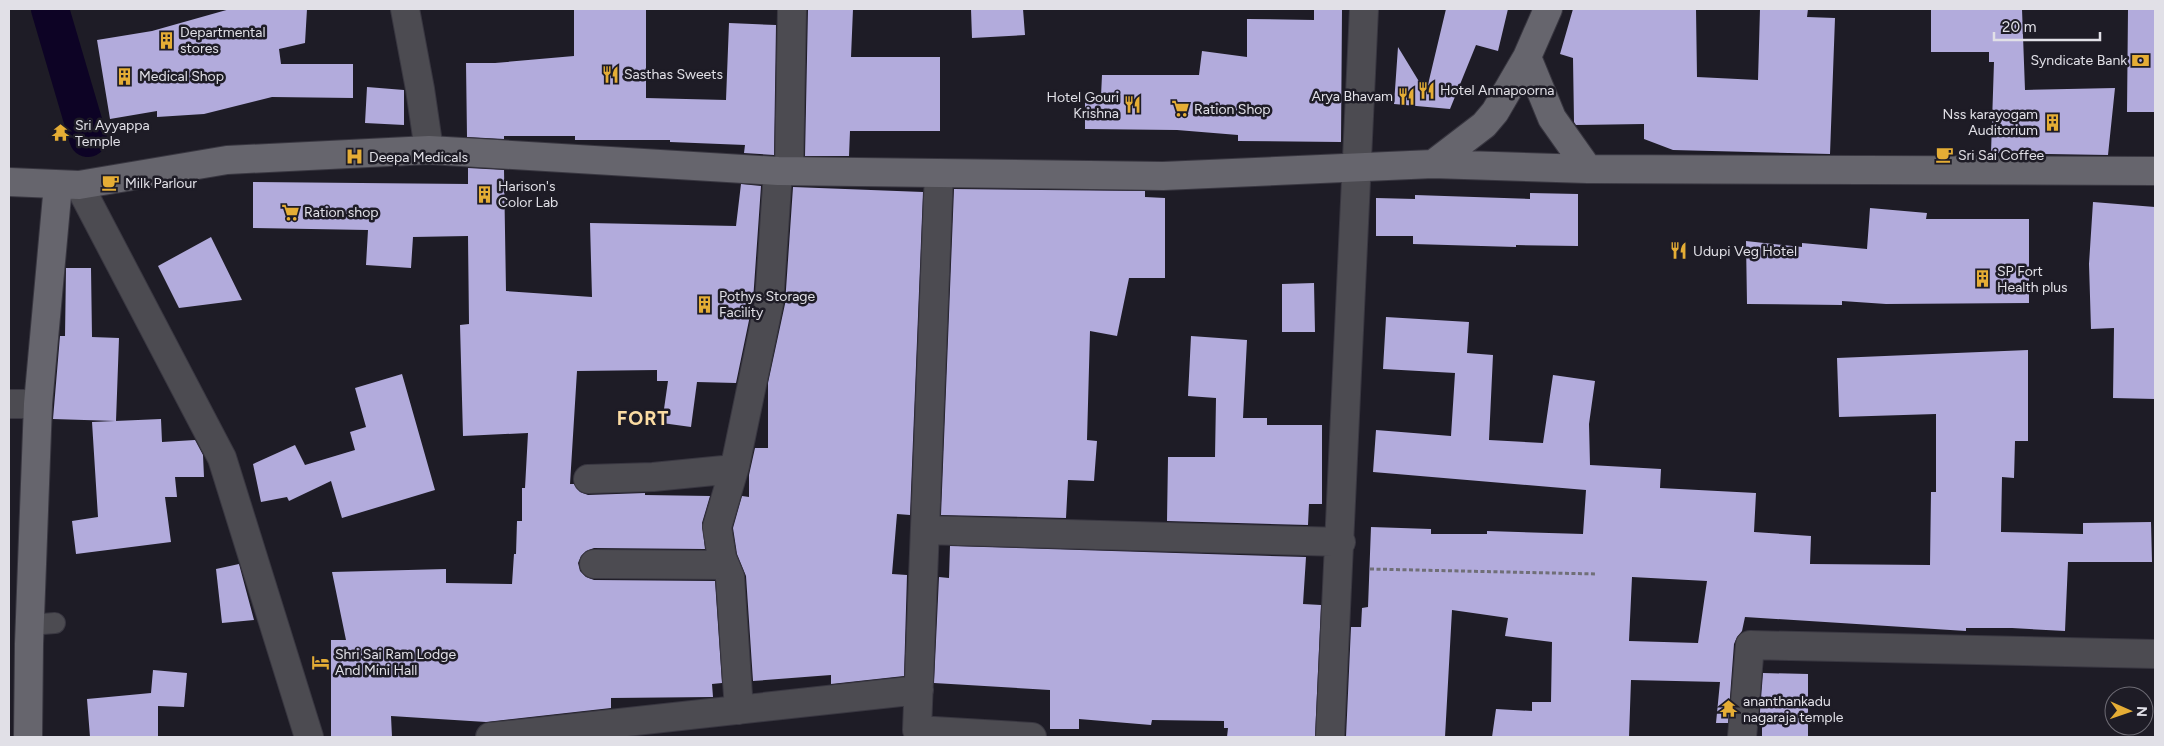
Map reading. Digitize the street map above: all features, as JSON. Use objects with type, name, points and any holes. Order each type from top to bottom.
[{"type":"main road","points":[[1433,164],[1484,125],[1495,112],[1527,57],[1548,9]]},
{"type":"main road","points":[[1527,57],[1552,118],[1588,169]]},
{"type":"main road","points":[[9,182],[69,185],[227,160],[428,150],[784,171],[1164,176],[1433,164],[1588,169],[2155,171]]},
{"type":"main road","points":[[28,737],[43,624],[38,404],[69,185]]},
{"type":"street","points":[[405,9],[420,89],[428,150]]},
{"type":"street","points":[[739,710],[730,577],[725,565],[717,527],[734,469],[769,303],[784,171],[792,9]]},
{"type":"street","points":[[1330,737],[1364,9]]},
{"type":"street","points":[[939,173],[918,730],[1032,737]]},
{"type":"street","points":[[69,185],[222,458],[309,737]]},
{"type":"street","points":[[9,404],[38,404]]},
{"type":"street","points":[[588,479],[653,477],[734,469]]},
{"type":"street","points":[[925,530],[1340,555]]},
{"type":"street","points":[[594,564],[725,565]]},
{"type":"street","points":[[1742,737],[1750,645],[2155,654]]},
{"type":"street","points":[[490,737],[919,690]]},
{"type":"path","points":[[1340,555],[1598,574]]},
{"type":"building","points":[[230,9],[307,9],[305,43],[279,49],[281,64],[353,64],[353,98],[272,97],[204,114],[157,117],[157,111],[110,119],[97,40],[152,31]]},
{"type":"building","points":[[574,9],[646,9],[646,98],[726,100],[729,23],[776,25],[774,155],[744,153],[745,145],[670,142],[670,140],[575,140],[575,136],[504,136],[504,139],[467,137],[466,63],[495,63],[574,56]]},
{"type":"building","points":[[808,9],[853,9],[851,57],[940,57],[940,131],[850,131],[849,156],[805,156]]},
{"type":"building","points":[[971,9],[1023,9],[1025,35],[972,38]]},
{"type":"building","points":[[1314,9],[1342,9],[1341,142],[1238,141],[1238,135],[1177,130],[1085,129],[1085,96],[1101,96],[1102,75],[1199,75],[1202,51],[1247,57],[1247,19],[1314,20]]},
{"type":"building","points":[[1446,9],[1508,9],[1498,51],[1476,45],[1450,109],[1394,104],[1398,47],[1426,93]]},
{"type":"building","points":[[1573,9],[1696,9],[1697,77],[1758,80],[1760,9],[1808,9],[1807,17],[1835,18],[1830,154],[1673,150],[1644,139],[1644,124],[1576,125],[1574,122],[1573,58],[1560,54]]},
{"type":"building","points":[[1931,9],[2022,9],[2025,90],[2115,88],[2108,155],[1991,153],[1994,62],[1989,62],[1989,52],[1931,52]]},
{"type":"building","name":"Syndicate Bank","points":[[2128,9],[2155,9],[2155,112],[2127,112]]},
{"type":"building","points":[[367,87],[404,90],[404,125],[365,123]]},
{"type":"building","points":[[468,168],[504,170],[506,291],[592,297],[590,223],[736,226],[741,184],[761,186],[753,301],[736,383],[697,382],[691,427],[662,423],[668,381],[657,381],[657,370],[577,371],[570,484],[574,484],[580,492],[588,495],[645,493],[645,495],[710,496],[702,523],[705,549],[594,548],[586,551],[581,556],[578,563],[580,571],[586,577],[594,580],[715,581],[722,683],[712,684],[713,697],[611,698],[611,708],[486,722],[391,716],[392,737],[331,737],[331,640],[346,640],[332,572],[446,569],[446,583],[512,584],[514,554],[516,554],[517,521],[522,521],[522,488],[525,488],[528,433],[463,436],[460,325],[469,324],[468,236],[413,237],[411,268],[366,265],[368,230],[253,228],[253,182],[468,184]]},
{"type":"building","points":[[793,187],[923,192],[910,515],[897,514],[892,574],[907,575],[904,676],[831,684],[831,675],[753,681],[746,576],[737,554],[733,528],[742,496],[749,497],[749,475],[755,448],[768,448],[768,383],[785,304]]},
{"type":"building","points":[[954,189],[1145,191],[1145,197],[1165,198],[1165,278],[1129,278],[1117,336],[1090,331],[1087,440],[1097,441],[1094,481],[1068,480],[1066,518],[941,515]]},
{"type":"building","points":[[1530,193],[1578,194],[1578,246],[1516,245],[1516,247],[1413,244],[1413,236],[1376,236],[1376,198],[1415,199],[1415,195],[1530,199]]},
{"type":"building","points":[[2093,202],[2155,207],[2155,399],[2113,398],[2114,328],[2091,329],[2089,264]]},
{"type":"building","points":[[1870,208],[1927,213],[1926,219],[2029,219],[2029,303],[1886,304],[1842,301],[1842,305],[1747,304],[1746,241],[1802,247],[1802,243],[1867,249]]},
{"type":"building","points":[[211,237],[242,300],[179,308],[158,266]]},
{"type":"building","points":[[66,268],[91,268],[92,337],[119,338],[116,421],[53,419],[60,336],[65,336]]},
{"type":"building","points":[[1314,283],[1315,332],[1282,332],[1282,284]]},
{"type":"building","points":[[1386,317],[1469,322],[1467,353],[1493,355],[1489,440],[1543,443],[1553,375],[1595,381],[1589,424],[1590,465],[1661,469],[1660,488],[1756,493],[1754,532],[1811,536],[1810,564],[1930,565],[1931,492],[1936,492],[1936,414],[1839,417],[1837,358],[2028,350],[2028,441],[2015,441],[2014,478],[2002,477],[2001,532],[2083,534],[2083,523],[2151,522],[2152,562],[2068,562],[2065,631],[1966,628],[1966,631],[1745,617],[1742,631],[1734,644],[1728,723],[1716,723],[1720,682],[1631,680],[1629,737],[1492,737],[1496,709],[1532,711],[1532,702],[1551,702],[1552,642],[1505,636],[1508,618],[1452,610],[1445,737],[1346,737],[1351,627],[1361,627],[1362,608],[1368,607],[1371,527],[1431,529],[1431,534],[1487,534],[1487,531],[1583,534],[1586,490],[1373,472],[1376,430],[1451,436],[1455,373],[1383,369]],"holes":[[[1632,577],[1707,581],[1698,643],[1629,641]]]},
{"type":"building","points":[[1191,336],[1247,340],[1243,418],[1267,418],[1267,425],[1322,425],[1322,504],[1309,504],[1308,525],[1167,521],[1168,457],[1215,457],[1216,398],[1188,396]]},
{"type":"building","points":[[402,374],[435,490],[342,518],[331,481],[289,501],[287,497],[261,502],[253,464],[295,445],[305,465],[355,450],[350,432],[366,427],[355,388]]},
{"type":"building","points":[[161,419],[162,442],[195,440],[203,455],[204,477],[175,477],[177,497],[165,497],[171,542],[76,554],[72,521],[98,517],[92,422]]},
{"type":"building","points":[[950,546],[1306,557],[1303,604],[1321,605],[1315,737],[1227,737],[1228,728],[1224,728],[1224,721],[1152,720],[1151,725],[1079,719],[1079,729],[1050,729],[1050,690],[934,683],[939,577],[949,578]]},
{"type":"building","points":[[239,564],[254,620],[222,623],[216,569]]},
{"type":"building","points":[[153,670],[187,673],[184,707],[158,706],[158,737],[90,737],[87,699],[151,693]]},
{"type":"building","points":[[1763,673],[1808,674],[1808,737],[1762,737],[1762,724],[1759,724]]},
{"type":"waterway","points":[[50,9],[88,138]]},
{"type":"place","name":"Departmental stores","points":[[166,40]]},
{"type":"place","name":"Syndicate Bank","points":[[2141,60]]},
{"type":"place","name":"Sasthas Sweets","points":[[610,74]]},
{"type":"place","name":"Medical Shop","points":[[125,76]]},
{"type":"place","name":"Hotel Annapoorna","points":[[1426,90]]},
{"type":"place","name":"Arya Bhavam","points":[[1407,96]]},
{"type":"place","name":"Hotel Gouri Krishna","points":[[1133,105]]},
{"type":"place","name":"Ration Shop","points":[[1180,109]]},
{"type":"place","name":"Nss karayogam Auditorium","points":[[2052,122]]},
{"type":"place","name":"Sri Ayyappa Temple","points":[[61,133]]},
{"type":"place","name":"Sri Sai Coffee","points":[[1944,155]]},
{"type":"place","name":"Deepa Medicals","points":[[355,157]]},
{"type":"place","name":"Milk Parlour","points":[[111,183]]},
{"type":"place","name":"Harison's Color Lab","points":[[484,194]]},
{"type":"place","name":"Ration shop","points":[[290,212]]},
{"type":"place","name":"Udupi Veg Hotel","points":[[1679,251]]},
{"type":"place","name":"SP Fort Health plus","points":[[1983,279]]},
{"type":"place","name":"Pothys Storage Facility","points":[[705,304]]},
{"type":"place","name":"Shri Sai Ram Lodge And Mini Hall","points":[[321,662]]},
{"type":"place","name":"ananthankadu nagaraja temple","points":[[1729,709]]},
{"type":"district","name":"FORT","points":[[643,418]]}]
